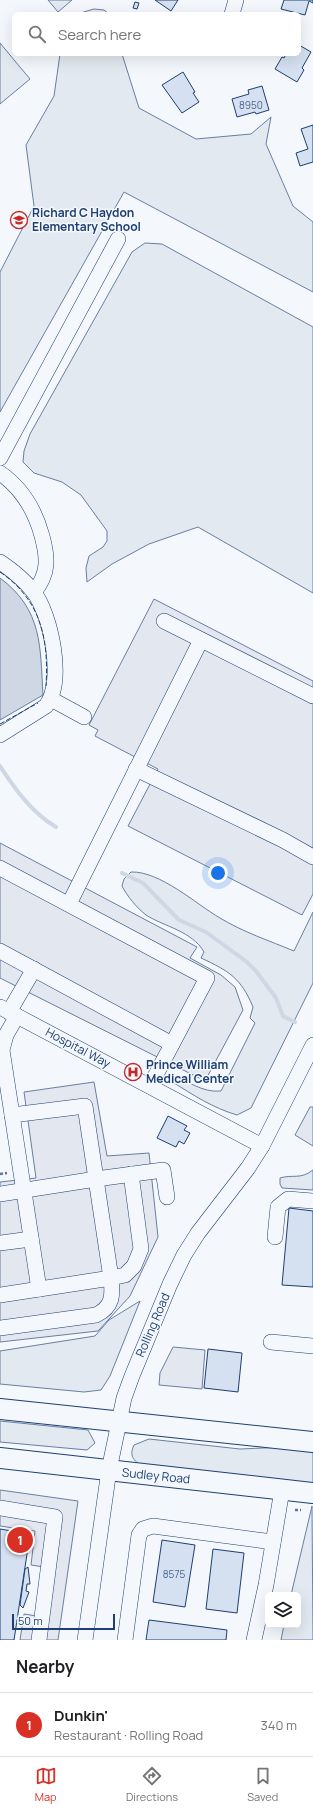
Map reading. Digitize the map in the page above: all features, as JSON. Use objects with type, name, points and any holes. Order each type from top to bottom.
[{"type":"main road","points":[[0,1409],[313,1442]]},
{"type":"main road","name":"Sudley Road","points":[[0,1458],[313,1493]]},
{"type":"street","points":[[233,12],[236,0]]},
{"type":"street","points":[[0,458],[118,239]]},
{"type":"street","points":[[0,473],[13,483],[25,496],[38,520],[47,563],[45,576],[34,592]]},
{"type":"street","points":[[0,562],[25,582],[34,592],[46,614],[52,636],[55,675],[51,699],[39,711],[0,735]]},
{"type":"street","points":[[164,621],[313,696]]},
{"type":"street","points":[[68,904],[201,640]]},
{"type":"street","points":[[51,699],[84,717]]},
{"type":"street","points":[[136,769],[283,840],[313,857]]},
{"type":"street","points":[[0,868],[207,978],[150,1086]]},
{"type":"street","points":[[0,951],[172,1044]]},
{"type":"street","points":[[34,969],[9,1012],[6,1035],[2,1050],[39,1289]]},
{"type":"street","name":"Hospital Way","points":[[9,1012],[262,1146]]},
{"type":"street","name":"Rolling Road","points":[[85,1640],[110,1470],[124,1398],[132,1376],[170,1284],[184,1255],[198,1233],[248,1168],[262,1146],[313,1045]]},
{"type":"street","points":[[0,1328],[96,1315],[104,1311],[113,1294],[85,1106],[12,1115]]},
{"type":"street","points":[[0,1194],[163,1170],[167,1197]]},
{"type":"street","points":[[0,1295],[126,1275],[134,1266],[141,1249],[131,1174]]},
{"type":"street","points":[[275,1237],[278,1207],[288,1199],[313,1201]]},
{"type":"street","points":[[0,1243],[31,1239]]},
{"type":"street","points":[[271,1342],[313,1346]]},
{"type":"street","points":[[254,1640],[282,1490]]},
{"type":"street","points":[[0,1508],[55,1516],[39,1640]]},
{"type":"street","points":[[125,1640],[139,1535],[143,1529],[153,1526],[273,1542]]},
{"type":"shaded area","points":[[48,0],[72,0],[58,12]]},
{"type":"shaded area","points":[[94,9],[104,10],[106,12],[84,12]]},
{"type":"shaded area","points":[[0,43],[30,79],[0,104]]},
{"type":"shaded area","points":[[60,56],[123,56],[139,108],[196,139],[251,134],[271,117],[266,144],[293,206],[313,222],[313,292],[124,192],[0,412],[0,272],[34,206],[26,145],[54,96]]},
{"type":"shaded area","points":[[145,243],[162,244],[313,327],[313,593],[198,527],[149,544],[112,564],[87,582],[86,568],[89,556],[103,547],[107,541],[107,531],[81,495],[62,482],[34,473],[23,462],[24,451],[30,434],[132,252]]},
{"type":"shaded area","points":[[0,578],[14,590],[32,616],[39,645],[43,695],[0,720]]},
{"type":"shaded area","points":[[154,599],[313,681],[313,894],[302,915],[128,826],[158,769],[95,736],[98,730],[89,725]]},
{"type":"shaded area","points":[[0,843],[197,947],[190,958],[221,975],[235,987],[243,1010],[205,1081],[0,978]]},
{"type":"shaded area","points":[[131,872],[142,873],[166,882],[229,923],[294,951],[313,912],[313,983],[251,1108],[237,1115],[211,1105],[195,1096],[171,1081],[171,1076],[207,1090],[221,1091],[255,1023],[250,1018],[253,1007],[244,989],[233,976],[201,958],[204,952],[193,939],[146,915],[136,905],[122,886],[124,879]]},
{"type":"shaded area","points":[[94,1082],[107,1156],[149,1153],[158,1237],[130,1296],[98,1331],[0,1342],[0,1182],[36,1178],[24,1092]]},
{"type":"shaded area","points":[[310,1107],[313,1107],[313,1146],[295,1135]]},
{"type":"shaded area","points":[[313,1170],[313,1190],[282,1188],[280,1184],[280,1178],[300,1176]]},
{"type":"shaded area","points":[[140,1301],[110,1376],[101,1390],[84,1392],[0,1384],[0,1351],[95,1336],[109,1320]]},
{"type":"shaded area","points":[[173,1347],[205,1350],[202,1389],[159,1385],[160,1373]]},
{"type":"shaded area","points":[[0,1421],[88,1430],[95,1443],[87,1450],[0,1442]]},
{"type":"shaded area","points":[[149,1439],[240,1449],[287,1447],[313,1450],[313,1484],[143,1467],[133,1458],[132,1452],[134,1445]]},
{"type":"shaded area","points":[[0,1490],[78,1501],[58,1640],[20,1640],[24,1614],[37,1616],[44,1567],[31,1565],[35,1531],[0,1526]]},
{"type":"shaded area","points":[[312,1506],[313,1640],[281,1640],[283,1628],[301,1628],[301,1592],[292,1592]]},
{"type":"building","points":[[155,0],[178,0],[171,11]]},
{"type":"building","points":[[284,0],[313,0],[313,3],[309,1],[305,15],[301,14],[301,12],[281,9]]},
{"type":"building","points":[[135,2],[139,3],[137,9],[133,8]]},
{"type":"building","points":[[301,46],[311,52],[302,68],[304,70],[297,82],[275,69],[282,57],[284,58],[285,56],[301,56]]},
{"type":"building","points":[[183,72],[199,102],[182,113],[162,85]]},
{"type":"building","points":[[262,86],[269,110],[237,117],[232,99],[249,94],[248,90]]},
{"type":"building","points":[[313,125],[313,162],[300,166],[296,153],[308,149],[301,129]]},
{"type":"building","points":[[168,1116],[187,1126],[184,1130],[190,1133],[184,1144],[179,1141],[176,1147],[157,1138]]},
{"type":"building","points":[[289,1208],[313,1211],[313,1287],[282,1285]]},
{"type":"building","points":[[208,1349],[242,1353],[238,1392],[204,1388]]},
{"type":"building","points":[[0,1529],[30,1534],[14,1640],[0,1640]]},
{"type":"building","points":[[162,1540],[195,1545],[185,1607],[153,1602]]},
{"type":"building","points":[[213,1549],[244,1553],[237,1613],[206,1609]]},
{"type":"building","points":[[28,1567],[30,1584],[27,1584],[26,1591],[29,1592],[23,1608],[20,1605],[25,1569]]},
{"type":"building","points":[[149,1620],[227,1630],[226,1640],[146,1640]]},
{"type":"waterway","points":[[0,766],[18,792],[32,808],[56,827]]},
{"type":"waterway","points":[[122,873],[143,883],[179,920],[206,932],[247,962],[256,971],[276,998],[283,1016],[295,1022]]},
{"type":"fence","points":[[0,572],[14,583],[25,595],[40,622],[46,652],[46,686]]},
{"type":"fence","points":[[0,724],[38,703]]},
{"type":"place","name":"Richard C Haydon Elementary School","points":[[19,220]]},
{"type":"place","name":"Prince William Medical Center","points":[[133,1072]]},
{"type":"place","name":"Dunkin'","points":[[20,1540]]}]
